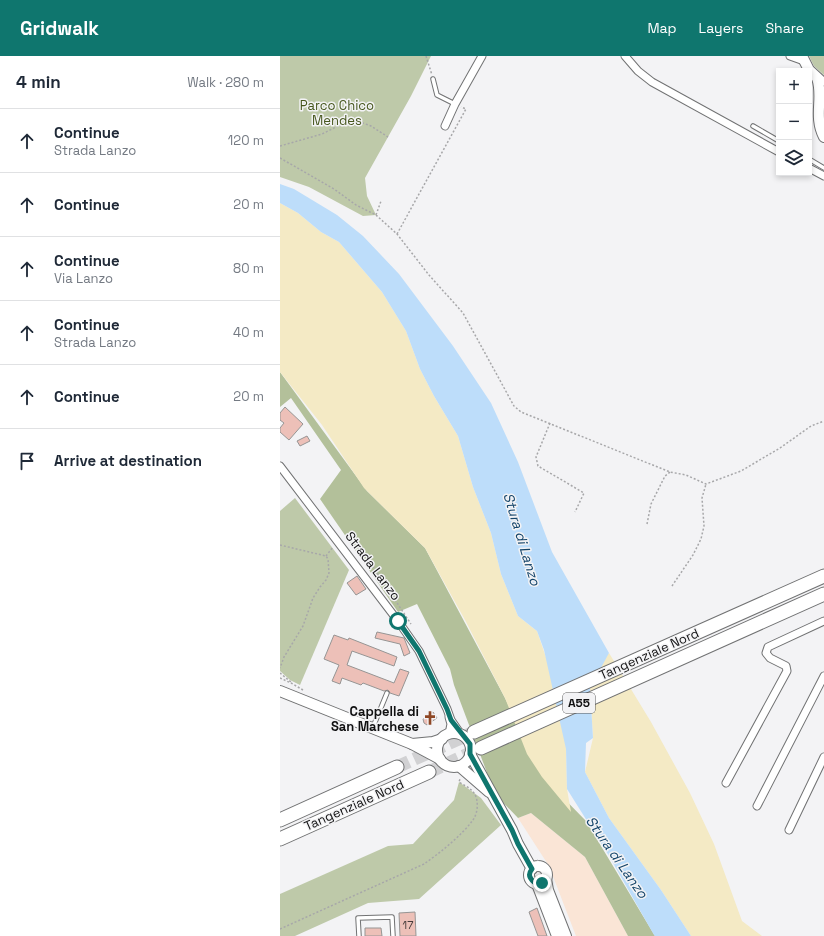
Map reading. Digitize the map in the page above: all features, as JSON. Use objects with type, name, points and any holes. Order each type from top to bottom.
[{"type":"highway","name":"Tangenziale Nord","points":[[473,732],[824,576]]},
{"type":"highway","name":"Tangenziale Nord","points":[[480,749],[670,662],[824,594]]},
{"type":"highway","name":"Tangenziale Nord","points":[[280,820],[397,767]]},
{"type":"highway","name":"Tangenziale Nord","points":[[280,839],[429,772]]},
{"type":"street","points":[[445,126],[455,104],[482,56]]},
{"type":"street","points":[[625,56],[638,71],[652,82],[776,150]]},
{"type":"street","points":[[790,56],[803,59],[809,70],[820,80],[819,121],[824,138]]},
{"type":"street","points":[[812,170],[824,176]]},
{"type":"street","name":"Strada Lanzo","points":[[280,466],[398,621],[419,651],[451,720],[473,732]]},
{"type":"street","points":[[726,783],[787,671],[786,666],[770,658],[766,653],[768,646],[824,621]]},
{"type":"street","points":[[757,806],[824,676]]},
{"type":"street","points":[[282,692],[412,744],[440,759],[449,766],[462,768],[494,798]]},
{"type":"street","name":"Strada Lanzo","points":[[445,737],[451,724],[447,709]]},
{"type":"street","points":[[412,744],[433,742],[453,733],[473,732],[470,744],[480,749],[494,798],[512,830],[523,842],[536,868]]},
{"type":"street","points":[[440,759],[438,749],[445,737]]},
{"type":"street","points":[[462,768],[468,759],[480,749]]},
{"type":"street","points":[[789,830],[824,757]]},
{"type":"street","points":[[544,878],[534,882],[530,878],[530,872],[536,868],[543,867],[546,871],[544,878],[557,936]]},
{"type":"street","points":[[544,878],[566,936]]},
{"type":"lane","points":[[433,79],[437,95],[455,104]]},
{"type":"lane","points":[[753,126],[777,140]]},
{"type":"lane","points":[[812,161],[824,168]]},
{"type":"lane","points":[[373,728],[387,693]]},
{"type":"lane","points":[[359,936],[358,918],[392,917],[393,936]]},
{"type":"path","points":[[426,56],[433,79]]},
{"type":"path","points":[[397,234],[466,109],[455,104]]},
{"type":"path","points":[[280,146],[322,134],[352,120],[371,126],[388,137]]},
{"type":"path","points":[[280,158],[334,189],[356,205],[376,215],[397,234],[429,275],[463,313],[514,406],[521,412],[670,472],[686,475],[706,484],[741,471],[780,448],[811,426],[824,420]]},
{"type":"path","points":[[376,215],[381,201]]},
{"type":"path","points":[[550,423],[536,457],[538,466],[584,493],[575,512]]},
{"type":"path","points":[[647,524],[651,504],[665,476],[670,472]]},
{"type":"path","points":[[672,586],[694,555],[701,539],[704,526],[702,498],[706,484]]},
{"type":"path","points":[[326,556],[337,542]]},
{"type":"path","points":[[280,545],[326,556]]},
{"type":"path","points":[[364,553],[410,624]]},
{"type":"path","points":[[280,668],[284,657],[303,626],[313,598],[326,580],[329,573],[328,559],[326,556]]},
{"type":"path","points":[[280,673],[291,683]]},
{"type":"path","points":[[280,678],[303,690]]},
{"type":"path","points":[[282,692],[291,683]]},
{"type":"path","points":[[280,929],[424,864],[437,855],[474,819],[477,811],[477,799],[474,793],[459,782],[462,768]]},
{"type":"path","points":[[534,855],[538,861],[544,878]]},
{"type":"shaded area","points":[[531,813],[585,857],[628,936],[576,936],[549,866],[518,818]]},
{"type":"green space","name":"Parco Chico Mendes","points":[[280,56],[431,56],[411,96],[365,178],[367,196],[376,215],[363,216],[309,187],[280,177]]},
{"type":"green space","points":[[809,56],[824,56],[824,75],[814,66]]},
{"type":"green space","points":[[280,372],[367,491],[425,548],[505,698],[542,776],[586,821],[655,936],[628,936],[585,857],[531,813],[518,818],[495,794],[454,685],[450,669],[417,604],[398,612],[320,499],[341,470],[291,398],[280,407]]},
{"type":"green space","points":[[295,498],[349,570],[300,685],[290,680],[280,671],[280,511]]},
{"type":"green space","points":[[459,782],[481,798],[501,825],[419,899],[368,903],[295,936],[280,936],[280,894],[388,846],[413,844],[454,800]]},
{"type":"sand","points":[[280,203],[298,213],[321,232],[339,242],[382,292],[406,331],[420,369],[458,436],[473,487],[491,533],[501,574],[518,616],[537,631],[551,672],[565,723],[567,789],[571,812],[542,777],[527,754],[505,698],[465,620],[425,548],[364,488],[322,425],[280,372]]},
{"type":"sand","points":[[609,653],[651,722],[690,793],[714,844],[742,921],[762,936],[691,936],[661,890],[609,818],[585,772],[593,738],[590,688],[597,668]]},
{"type":"water","name":"Stura di Lanzo","points":[[280,184],[294,189],[337,215],[363,236],[399,274],[453,346],[491,403],[518,462],[552,552],[609,653],[590,688],[593,738],[586,743],[585,772],[609,818],[661,890],[691,936],[654,935],[609,856],[567,789],[566,749],[544,650],[537,631],[518,616],[501,574],[491,533],[473,487],[458,436],[420,369],[406,331],[382,292],[339,242],[321,232],[298,213],[280,203]]},
{"type":"building","points":[[285,407],[303,424],[289,440],[280,432],[280,428],[284,423],[280,420],[280,413]]},
{"type":"building","points":[[307,436],[310,441],[300,446],[297,441]]},
{"type":"building","points":[[357,576],[366,589],[356,595],[347,583]]},
{"type":"building","points":[[377,632],[404,638],[410,653],[404,656],[400,644],[375,638]]},
{"type":"building","points":[[334,635],[348,640],[349,638],[397,657],[394,666],[352,651],[347,665],[394,683],[400,669],[409,672],[399,696],[390,693],[388,690],[384,691],[363,683],[361,685],[342,678],[340,684],[332,681],[339,665],[324,659]]},
{"type":"building","name":"Cappella di San Marchese","points":[[433,712],[437,718],[427,725],[424,723],[423,719]]},
{"type":"building","points":[[537,908],[547,936],[538,936],[529,912]]},
{"type":"building","points":[[415,912],[416,936],[400,936],[399,913]]},
{"type":"building","points":[[365,928],[381,928],[382,936],[365,936]]},
{"type":"tunnel","points":[[397,767],[474,732]]},
{"type":"tunnel","points":[[429,772],[481,748]]},
{"type":"place","name":"Cappella di San Marchese","points":[[430,718]]},
{"type":"route","points":[[398,621],[419,651],[451,720],[462,736],[470,744],[470,754],[530,864],[532,869],[530,872],[531,880],[536,884],[542,883]]}]
